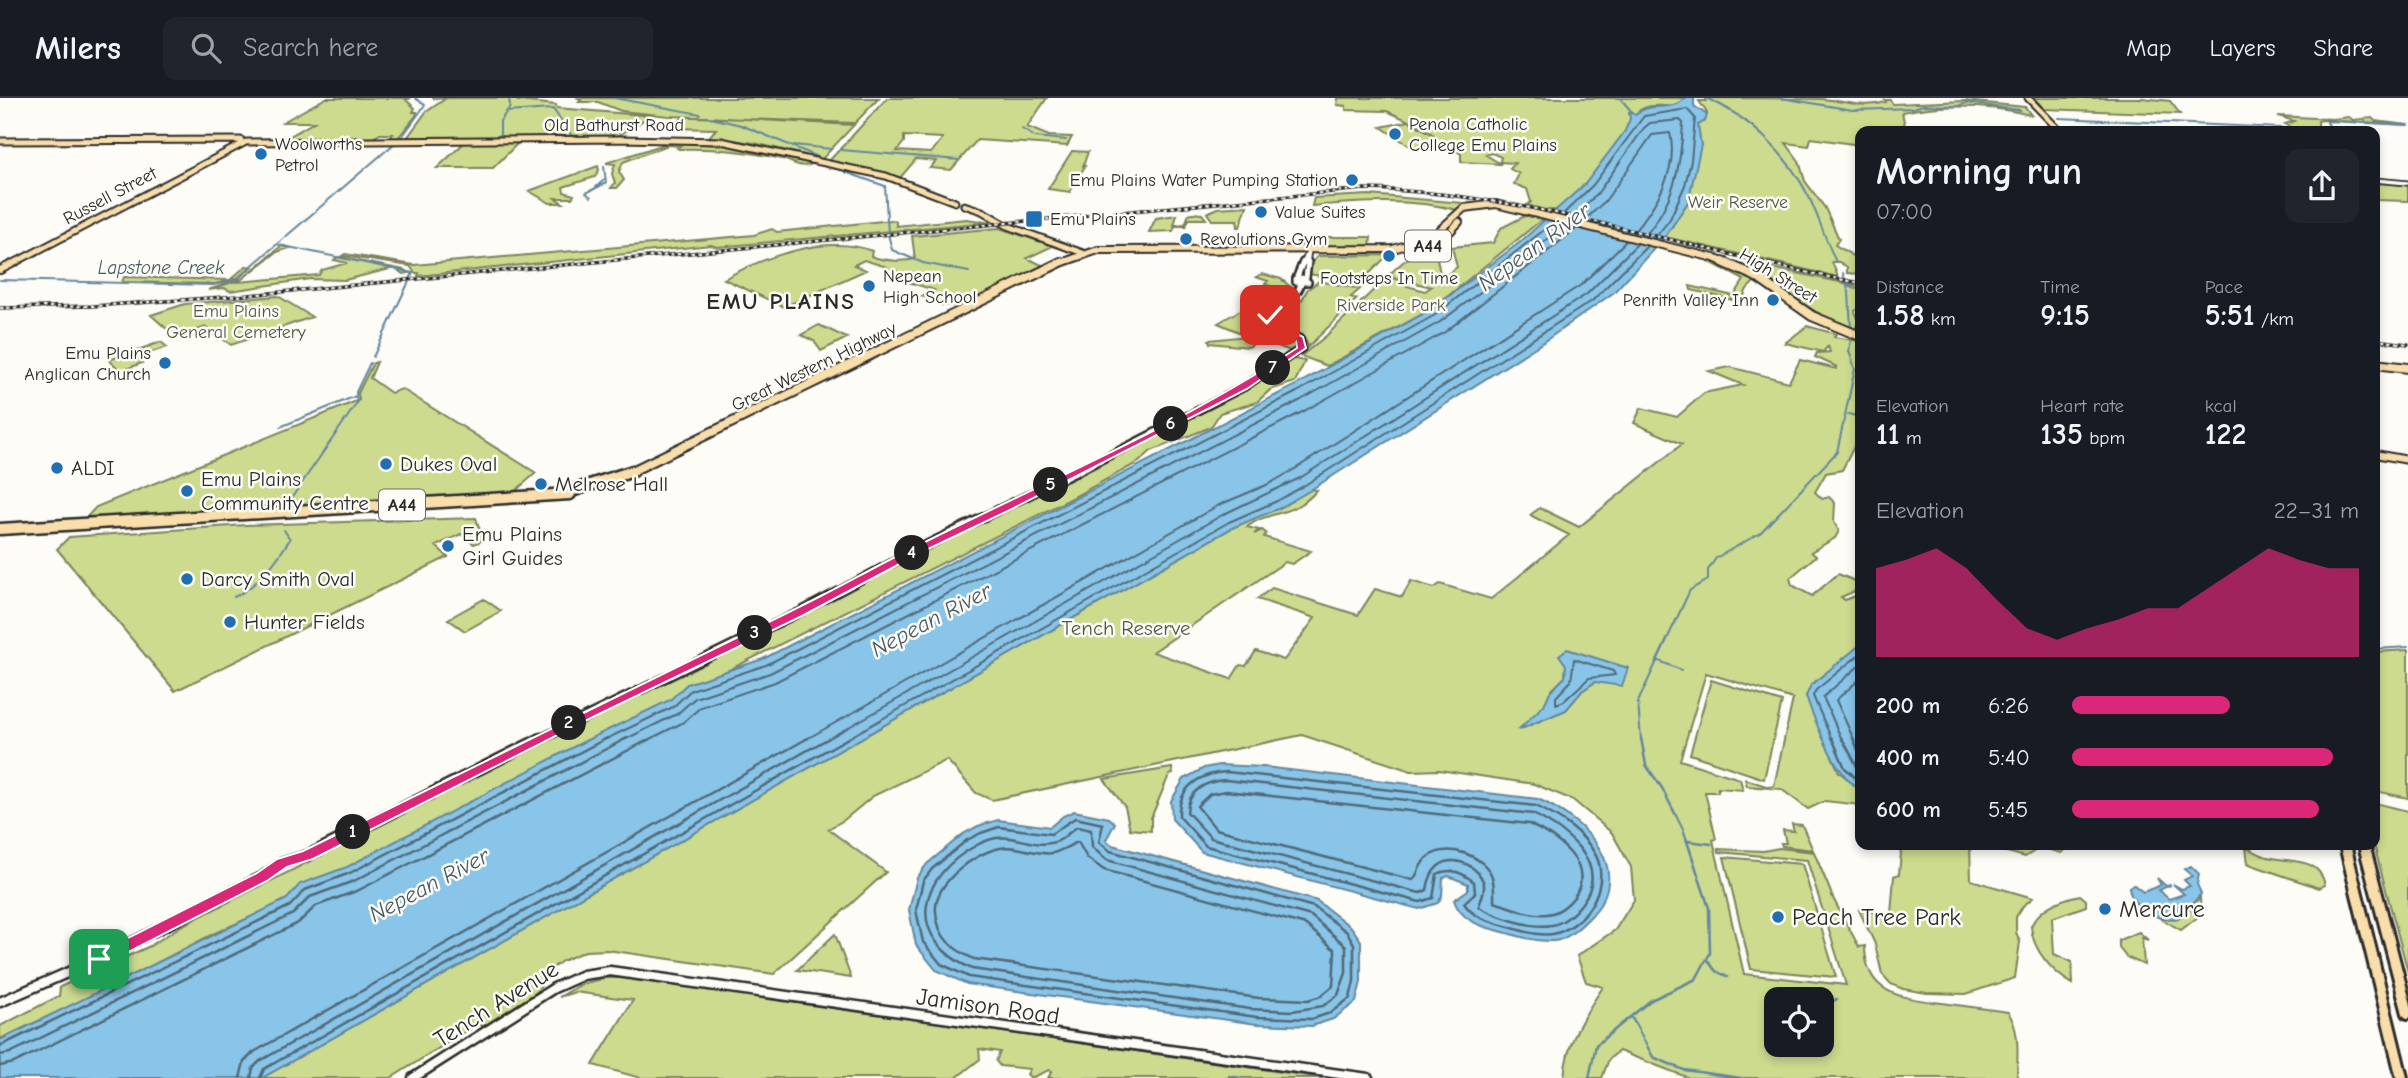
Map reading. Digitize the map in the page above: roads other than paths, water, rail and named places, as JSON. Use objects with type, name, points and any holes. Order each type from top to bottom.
[{"type":"highway","name":"Great Western Highway","points":[[0,529],[572,492],[616,479],[687,447],[1083,253],[1114,249],[1309,251],[1408,246],[1434,236],[1467,207],[1489,204],[1678,247]]},
{"type":"highway","name":"High Street","points":[[1678,247],[1748,272],[1803,310],[1855,335]]},
{"type":"highway","points":[[2380,367],[2408,370]]},
{"type":"highway","name":"Great Western Highway","points":[[0,534],[181,522],[239,515]]},
{"type":"main road","points":[[2025,98],[2049,126]]},
{"type":"main road","points":[[2025,98],[2055,126]]},
{"type":"main road","name":"Old Bathurst Road","points":[[0,141],[721,141],[893,178],[956,202],[955,206],[964,205],[982,211],[1008,226],[1083,253]]},
{"type":"main road","name":"Russell Street","points":[[0,270],[242,142]]},
{"type":"main road","points":[[2380,453],[2408,458]]},
{"type":"main road","points":[[2346,850],[2402,1078]]},
{"type":"main road","points":[[2365,850],[2408,1013]]},
{"type":"street","points":[[2380,180],[2408,183]]},
{"type":"street","points":[[0,1002],[122,948],[262,877],[282,863],[308,855],[580,718],[805,610],[930,544],[1244,387],[1302,348],[1300,339],[1275,326],[1270,317],[1273,311],[1298,294],[1309,251]]},
{"type":"street","points":[[1301,280],[1309,251]]},
{"type":"street","name":"Tench Avenue","points":[[413,1078],[554,988],[583,975],[602,972]]},
{"type":"street","name":"Jamison Road","points":[[602,972],[629,973],[1368,1078]]},
{"type":"water","name":"Nepean River","points":[[1685,98],[1694,98],[1694,106],[1707,115],[1705,121],[1698,125],[1701,145],[1688,202],[1665,237],[1613,293],[1545,341],[1280,508],[1232,528],[262,1078],[0,1078],[0,1040],[287,899],[300,884],[347,867],[581,743],[670,700],[687,684],[763,659],[1294,386],[1432,309],[1519,243],[1585,184],[1625,131],[1630,119],[1629,113],[1636,114],[1648,108],[1673,105]]},
{"type":"water","points":[[1567,649],[1628,668],[1622,686],[1595,682],[1582,691],[1566,710],[1518,730],[1544,705],[1550,692],[1565,677],[1566,665],[1559,655]]},
{"type":"water","points":[[1855,649],[1855,786],[1835,762],[1821,734],[1806,696],[1811,685]]},
{"type":"water","points":[[1219,765],[1264,767],[1538,799],[1574,820],[1589,834],[1607,867],[1608,884],[1601,903],[1583,924],[1563,939],[1547,941],[1517,936],[1471,921],[1465,917],[1454,900],[1468,890],[1468,884],[1449,876],[1443,878],[1442,896],[1438,903],[1419,909],[1202,852],[1172,819],[1171,801],[1184,779],[1204,768]]},
{"type":"water","points":[[1074,811],[1109,818],[1115,823],[1106,840],[1112,845],[1317,901],[1352,928],[1361,941],[1361,982],[1356,1002],[1333,1019],[1312,1026],[1257,1024],[967,984],[936,970],[916,945],[909,910],[917,878],[927,864],[963,834],[978,826],[998,820],[1050,827]]},
{"type":"water","points":[[2191,866],[2199,874],[2197,884],[2201,894],[2180,918],[2163,918],[2147,913],[2131,895],[2129,887],[2134,885],[2143,892],[2161,885],[2157,878],[2166,886],[2171,885],[2158,890],[2169,899],[2184,894],[2173,884],[2182,889],[2190,886],[2184,880],[2192,876],[2184,869]]},
{"type":"waterway","name":"Lapstone Creek","points":[[402,137],[425,105],[415,98]]},
{"type":"waterway","points":[[506,112],[510,107],[509,98]]},
{"type":"waterway","points":[[614,98],[700,114]]},
{"type":"waterway","points":[[1620,98],[1632,112]]},
{"type":"waterway","points":[[1706,98],[1752,126],[1779,152],[1809,197],[1836,262]]},
{"type":"waterway","points":[[1781,98],[1853,110],[1913,108],[1923,105],[1958,106],[1966,103],[2020,110]]},
{"type":"waterway","points":[[506,112],[553,109],[572,136]]},
{"type":"waterway","points":[[500,137],[500,121],[506,112]]},
{"type":"waterway","points":[[707,117],[741,125],[818,157]]},
{"type":"waterway","points":[[2059,118],[2234,126]]},
{"type":"waterway","points":[[2329,126],[2327,122],[2330,121],[2408,125]]},
{"type":"waterway","points":[[1022,129],[1035,137],[1066,140]]},
{"type":"waterway","name":"Lapstone Creek","points":[[0,280],[213,285],[234,281],[395,143]]},
{"type":"waterway","points":[[794,145],[831,149]]},
{"type":"waterway","points":[[841,150],[959,160]]},
{"type":"waterway","points":[[594,189],[606,183],[604,166]]},
{"type":"waterway","points":[[845,172],[885,186],[888,234],[892,250],[923,263],[969,272]]},
{"type":"waterway","points":[[594,189],[604,180]]},
{"type":"waterway","points":[[591,197],[586,193],[594,189]]},
{"type":"waterway","points":[[279,245],[413,273],[373,357]]},
{"type":"waterway","points":[[1843,273],[1849,292],[1851,329]]},
{"type":"waterway","points":[[1848,285],[1855,288]]},
{"type":"waterway","points":[[1657,660],[1690,590],[1708,580],[1708,570],[1716,558],[1760,533],[1837,452],[1855,369],[1849,351],[1852,335]]},
{"type":"waterway","points":[[286,506],[357,403],[356,392],[370,363]]},
{"type":"waterway","points":[[280,427],[356,396]]},
{"type":"waterway","points":[[1848,414],[1855,416]]},
{"type":"waterway","points":[[234,597],[252,586],[273,564],[290,539],[284,530]]},
{"type":"waterway","points":[[2380,649],[2408,647]]},
{"type":"waterway","points":[[1641,740],[1638,702],[1657,660]]},
{"type":"waterway","points":[[1657,660],[1681,670]]},
{"type":"waterway","points":[[1589,1078],[1596,1045],[1651,1000],[1696,979],[1710,953],[1709,908],[1683,829],[1662,788],[1646,765],[1641,738]]},
{"type":"waterway","points":[[1688,841],[1711,844]]},
{"type":"waterway","points":[[1708,961],[1716,971],[1728,977]]},
{"type":"waterway","points":[[1632,1018],[1653,1057],[1684,1070],[1741,1078]]},
{"type":"waterway","points":[[1229,1076],[1241,1078]]},
{"type":"railway","points":[[0,308],[93,306],[238,296],[1364,189],[1427,193],[1552,212],[1855,282]]},
{"type":"railway","points":[[2380,341],[2408,344]]},
{"type":"place","name":"Penola Catholic College Emu Plains","points":[[1395,134]]},
{"type":"place","name":"Woolworths Petrol","points":[[261,154]]},
{"type":"place","name":"Emu Plains Water Pumping Station","points":[[1352,180]]},
{"type":"place","name":"Value Suites","points":[[1261,212]]},
{"type":"place","name":"Emu Plains","points":[[1034,219]]},
{"type":"place","name":"Revolutions Gym","points":[[1186,239]]},
{"type":"place","name":"Footsteps In Time","points":[[1389,256]]},
{"type":"place","name":"Nepean High School","points":[[869,286]]},
{"type":"place","name":"Penrith Valley Inn","points":[[1773,300]]},
{"type":"place","name":"Emu Plains Anglican Church","points":[[165,363]]},
{"type":"place","name":"Dukes Oval","points":[[386,464]]},
{"type":"place","name":"ALDI","points":[[57,468]]},
{"type":"place","name":"Melrose Hall","points":[[541,484]]},
{"type":"place","name":"Emu Plains Community Centre","points":[[187,491]]},
{"type":"place","name":"Emu Plains Girl Guides","points":[[448,546]]},
{"type":"place","name":"Darcy Smith Oval","points":[[187,579]]},
{"type":"place","name":"Hunter Fields","points":[[230,622]]},
{"type":"place","name":"Mercure","points":[[2105,909]]},
{"type":"place","name":"Peach Tree Park","points":[[1778,917]]},
{"type":"district","name":"EMU PLAINS","points":[[781,301]]},
{"type":"park label","name":"Weir Reserve","points":[[1738,202]]},
{"type":"park label","name":"Riverside Park","points":[[1391,305]]},
{"type":"park label","name":"Emu Plains General Cemetery","points":[[236,321]]},
{"type":"park label","name":"Tench Reserve","points":[[1126,628]]}]
